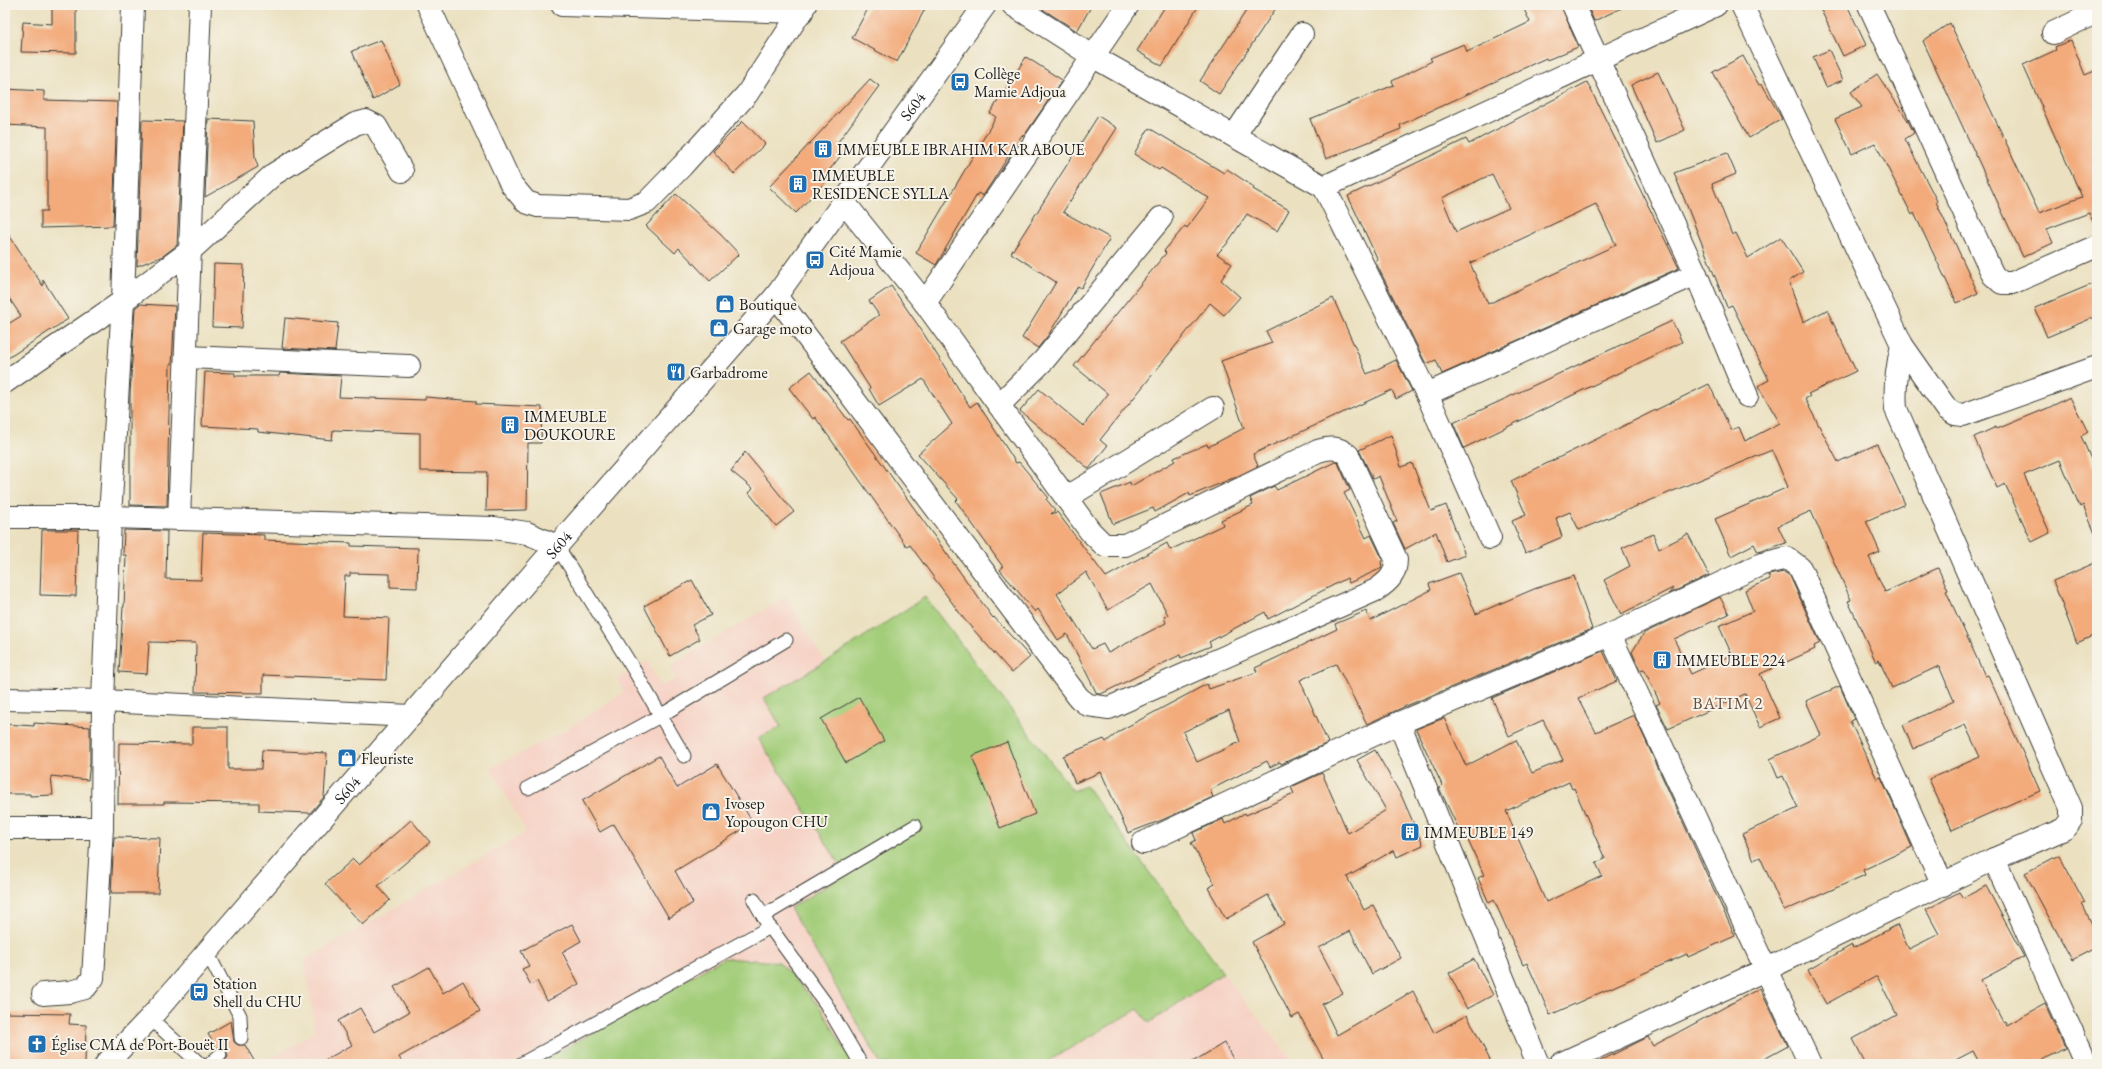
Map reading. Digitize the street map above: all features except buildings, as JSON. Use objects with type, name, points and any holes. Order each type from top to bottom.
[{"type":"street","points":[[43,994],[70,992],[85,988],[93,978],[102,828],[103,701],[110,517],[123,301],[133,5]]},
{"type":"street","points":[[179,519],[200,5]]},
{"type":"street","points":[[428,5],[511,184],[526,202],[538,206],[629,209],[647,202],[682,166],[747,94],[803,8]]},
{"type":"street","points":[[562,5],[803,8]]},
{"type":"street","name":"S604","points":[[107,1064],[150,1018],[776,296],[985,5]]},
{"type":"street","points":[[1013,5],[1094,58],[1324,186],[1427,394],[1490,538]]},
{"type":"street","points":[[925,303],[1094,58],[1128,5]]},
{"type":"street","points":[[1573,5],[1696,274],[1747,396]]},
{"type":"street","points":[[1324,186],[1716,5]]},
{"type":"street","points":[[1742,5],[1902,345],[1947,410],[1955,414],[1963,415],[2095,373]]},
{"type":"street","points":[[1869,5],[1993,274],[2002,283],[2012,283],[2097,246]]},
{"type":"street","points":[[2053,33],[2097,12]]},
{"type":"street","points":[[1234,136],[1302,34]]},
{"type":"street","points":[[5,382],[123,301],[190,251],[274,174],[355,124],[366,121],[376,126],[402,171]]},
{"type":"street","points":[[776,296],[1070,686],[1088,705],[1109,708],[1376,590],[1391,579],[1396,570],[1396,559],[1348,455],[1340,449],[1327,448],[1318,451],[1120,546],[1104,546],[1066,498],[925,303],[843,201]]},
{"type":"street","points":[[999,404],[1044,360],[1161,218]]},
{"type":"street","points":[[1427,394],[1696,274]]},
{"type":"street","points":[[1560,1064],[1767,969],[1994,859],[2064,829],[2071,820],[2071,808],[1896,409],[1894,393],[1902,345]]},
{"type":"street","points":[[186,357],[409,366]]},
{"type":"street","points":[[1066,498],[1214,408]]},
{"type":"street","points":[[5,517],[110,517],[494,528],[527,533],[558,546]]},
{"type":"street","points":[[1143,843],[1398,723],[1610,635],[1762,564],[1787,558],[1800,568],[1943,885]]},
{"type":"street","points":[[1610,635],[1810,1064]]},
{"type":"street","points":[[5,699],[103,701],[411,716]]},
{"type":"street","points":[[1398,723],[1538,1064]]},
{"type":"street","points":[[5,828],[102,828]]},
{"type":"street","points":[[1994,859],[2086,1064]]},
{"type":"lane","points":[[558,546],[684,756]]},
{"type":"lane","points":[[528,788],[660,716],[786,640]]},
{"type":"lane","points":[[521,1064],[767,922],[915,826]]},
{"type":"lane","points":[[754,900],[767,922],[826,1004],[861,1064]]},
{"type":"lane","points":[[207,952],[240,1016],[241,1038]]},
{"type":"lane","points":[[150,1018],[200,1064]]},
{"type":"lane","points":[[210,1064],[220,1055]]},
{"type":"shaded area","points":[[786,597],[825,662],[925,597],[1073,791],[1086,786],[1223,973],[1295,1064],[264,1064],[315,1031],[305,960],[526,832],[491,768],[564,731],[624,692],[617,679],[647,661],[661,686],[676,679],[670,666]]},
{"type":"green space","points":[[925,597],[1073,791],[1086,786],[1223,973],[1149,1023],[1138,1009],[1043,1064],[881,1064],[790,908],[846,874],[758,738],[781,727],[764,698],[825,662]]},
{"type":"green space","points":[[724,958],[779,962],[821,1008],[853,1064],[537,1064]]},
{"type":"place","name":"Collège Mamie Adjoua","points":[[960,82]]},
{"type":"place","name":"IMMEUBLE IBRAHIM KARABOUE","points":[[823,149]]},
{"type":"place","name":"IMMEUBLE RESIDENCE SYLLA","points":[[798,184]]},
{"type":"place","name":"Cité Mamie Adjoua","points":[[815,260]]},
{"type":"place","name":"Boutique","points":[[725,304]]},
{"type":"place","name":"Garage moto","points":[[719,328]]},
{"type":"place","name":"Garbadrome","points":[[676,372]]},
{"type":"place","name":"IMMEUBLE DOUKOURE","points":[[510,425]]},
{"type":"place","name":"IMMEUBLE 224","points":[[1662,660]]},
{"type":"place","name":"Fleuriste","points":[[347,758]]},
{"type":"place","name":"Ivosep Yopougon CHU","points":[[711,812]]},
{"type":"place","name":"IMMEUBLE 149","points":[[1410,832]]},
{"type":"place","name":"Station Shell du CHU","points":[[199,992]]},
{"type":"place","name":"Église CMA de Port-Bouët II","points":[[37,1044]]},
{"type":"district","name":"BATIM 2","points":[[1728,703]]}]
